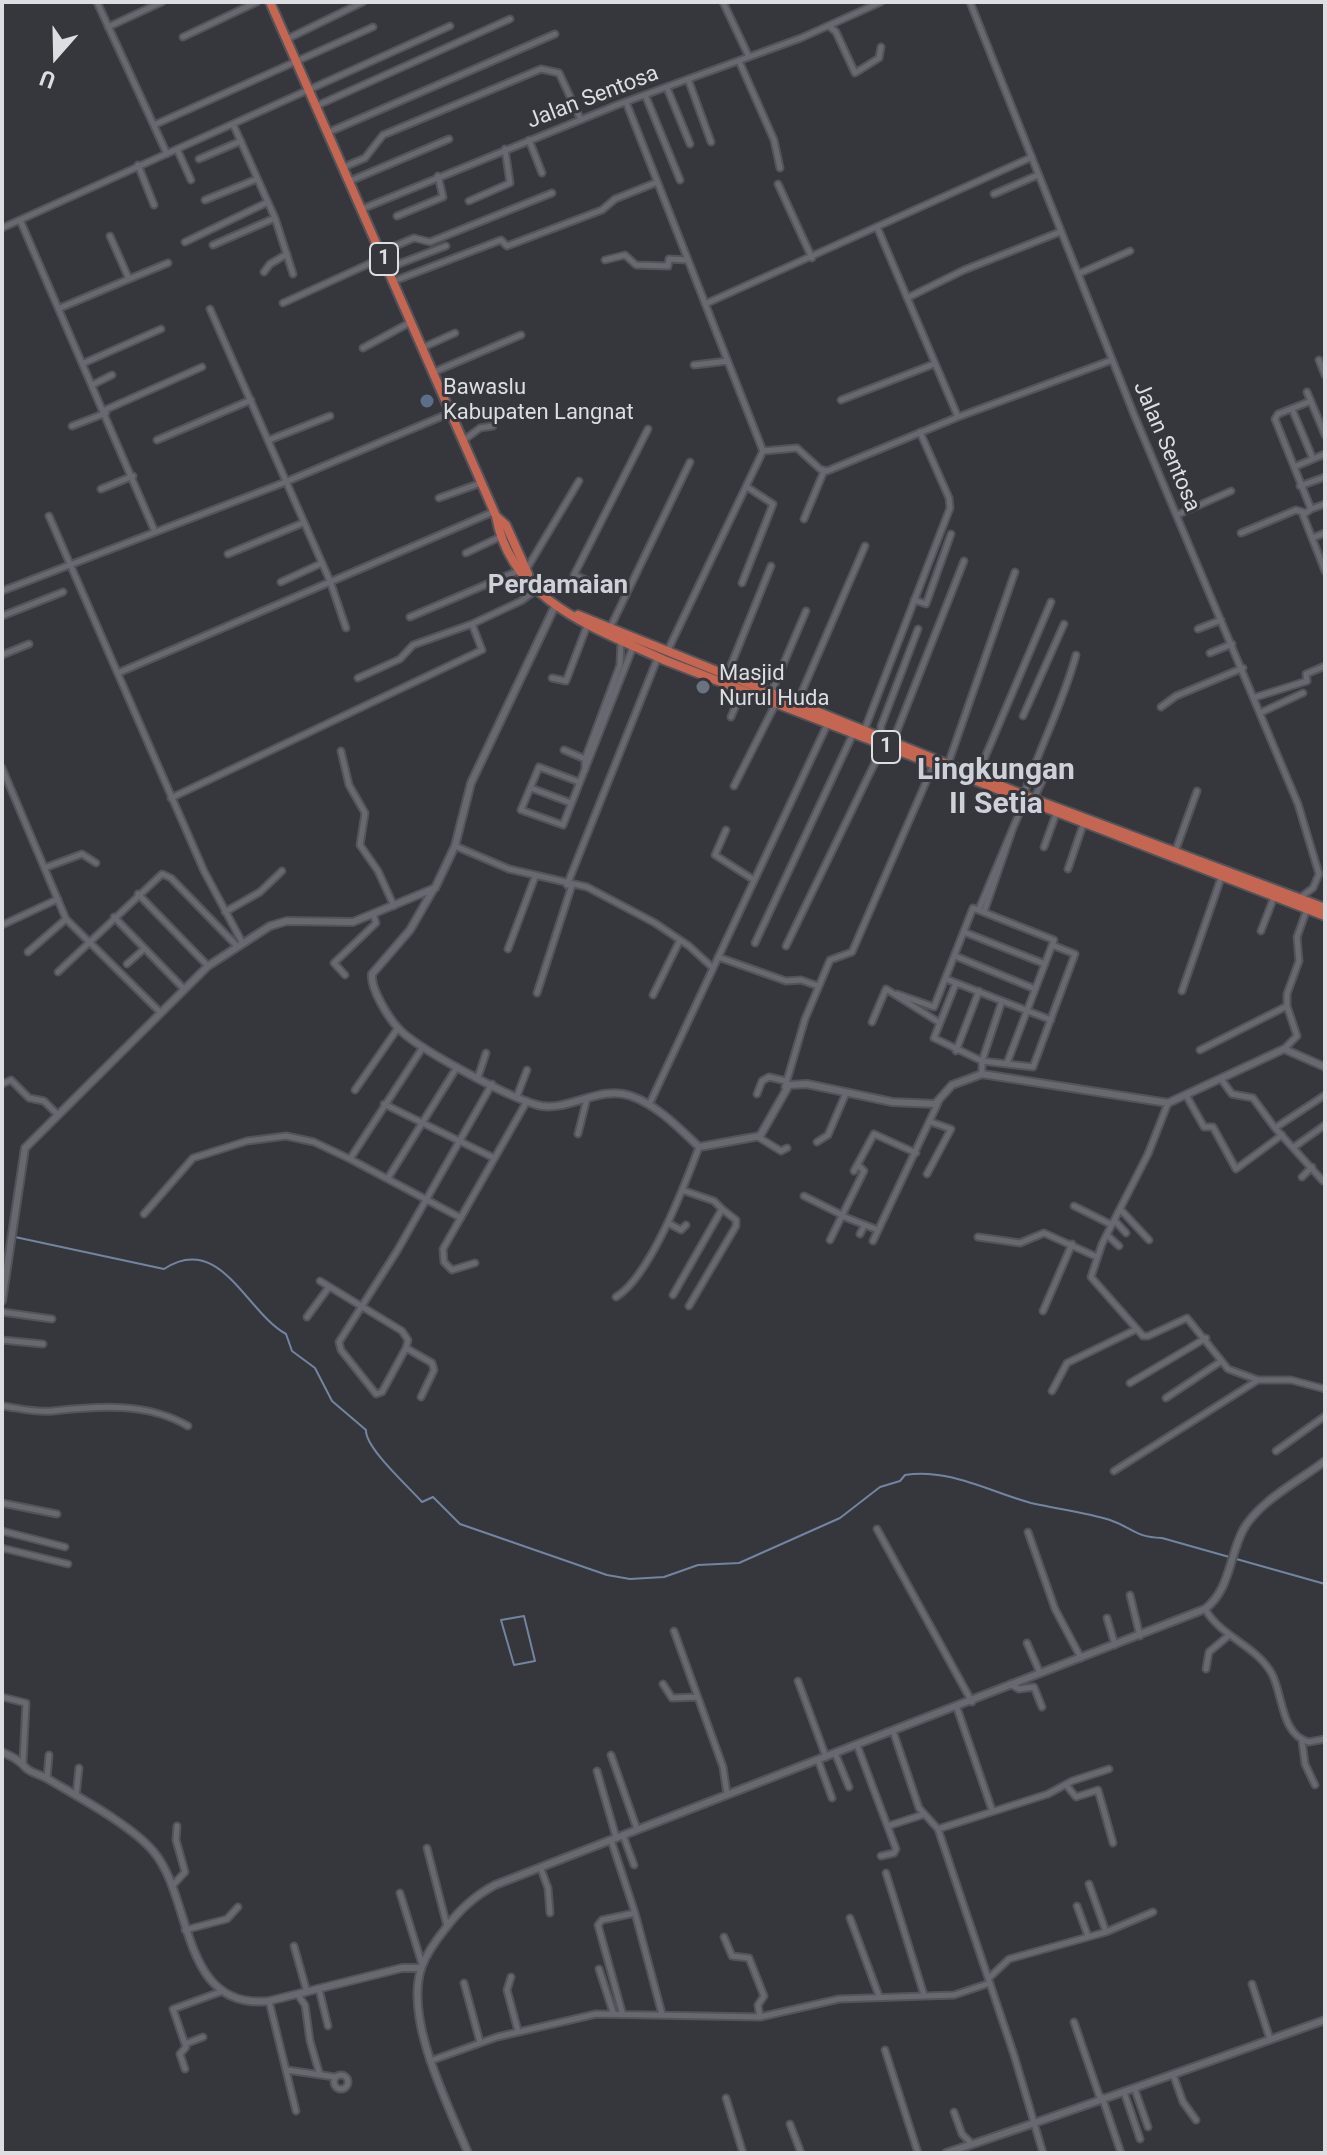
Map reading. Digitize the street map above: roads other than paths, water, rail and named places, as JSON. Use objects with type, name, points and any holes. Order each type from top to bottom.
[{"type":"highway","name":"1","points":[[270,2],[424,347],[495,514],[500,537],[536,590],[587,626],[621,641],[776,703],[864,731],[933,766],[1034,799],[1297,901],[1325,916]]},
{"type":"highway","name":"1","points":[[495,514],[506,525],[522,570],[556,602],[663,657],[726,676],[797,704],[853,734],[882,742],[893,741],[1056,814],[1221,878],[1274,897],[1325,908]]},
{"type":"street","points":[[97,2],[167,154]]},
{"type":"street","points":[[108,27],[162,2]]},
{"type":"street","points":[[183,37],[257,2]]},
{"type":"street","points":[[287,39],[363,2]]},
{"type":"street","points":[[723,2],[749,57]]},
{"type":"street","name":"Jalan Sentosa","points":[[362,209],[505,149],[829,26],[881,2]]},
{"type":"street","name":"Jalan Sentosa","points":[[970,2],[1112,360],[1262,712],[1318,867],[1317,884],[1297,901]]},
{"type":"street","points":[[316,106],[510,19]]},
{"type":"street","points":[[2,228],[450,26]]},
{"type":"street","points":[[829,26],[836,32],[851,72],[860,73],[879,58],[881,47]]},
{"type":"street","points":[[154,125],[373,27]]},
{"type":"street","points":[[329,132],[555,34]]},
{"type":"street","points":[[739,61],[774,140],[780,168]]},
{"type":"street","points":[[344,167],[365,158],[383,135],[541,69],[559,73],[581,120]]},
{"type":"street","points":[[688,79],[711,142]]},
{"type":"street","points":[[667,88],[690,144]]},
{"type":"street","points":[[646,97],[680,180]]},
{"type":"street","points":[[537,993],[570,885],[663,657],[763,451],[655,183],[626,102]]},
{"type":"street","points":[[233,124],[275,218],[293,274]]},
{"type":"street","points":[[350,181],[449,139]]},
{"type":"street","points":[[529,140],[542,173]]},
{"type":"street","points":[[199,159],[241,141]]},
{"type":"street","points":[[177,149],[191,180]]},
{"type":"street","points":[[469,201],[510,183],[505,149]]},
{"type":"street","points":[[705,304],[1032,157]]},
{"type":"street","points":[[138,165],[154,205]]},
{"type":"street","points":[[994,194],[1038,175]]},
{"type":"street","points":[[397,216],[443,197],[438,176]]},
{"type":"street","points":[[205,200],[257,179]]},
{"type":"street","points":[[394,281],[501,240],[507,246],[540,234],[602,210],[615,199],[655,183]]},
{"type":"street","points":[[778,184],[812,258]]},
{"type":"street","points":[[283,303],[414,238],[430,242],[552,193]]},
{"type":"street","points":[[185,242],[268,202]]},
{"type":"street","points":[[213,245],[275,218]]},
{"type":"street","points":[[20,220],[94,384],[155,532]]},
{"type":"street","points":[[877,227],[958,417]]},
{"type":"street","points":[[907,298],[964,270],[1060,232]]},
{"type":"street","points":[[110,236],[129,279]]},
{"type":"street","points":[[388,268],[446,246]]},
{"type":"street","points":[[1078,274],[1130,251]]},
{"type":"street","points":[[264,272],[270,264],[287,254]]},
{"type":"street","points":[[605,260],[625,255],[636,265],[668,266],[669,259],[687,260]]},
{"type":"street","points":[[60,308],[168,263]]},
{"type":"street","points":[[210,309],[330,581],[346,628]]},
{"type":"street","points":[[363,348],[412,321]]},
{"type":"street","points":[[84,363],[161,329]]},
{"type":"street","points":[[424,347],[455,333]]},
{"type":"street","points":[[434,372],[521,335]]},
{"type":"street","points":[[804,519],[824,471],[1112,360]]},
{"type":"street","points":[[694,365],[728,361]]},
{"type":"street","points":[[841,400],[934,364]]},
{"type":"street","points":[[1322,364],[1325,375]]},
{"type":"street","points":[[72,426],[202,367]]},
{"type":"street","points":[[94,384],[112,375]]},
{"type":"street","points":[[1307,392],[1325,435]]},
{"type":"street","points":[[157,440],[251,400]]},
{"type":"street","points":[[1311,401],[1275,419],[1311,509]]},
{"type":"street","points":[[1292,409],[1313,459]]},
{"type":"street","points":[[2,591],[285,482],[450,413]]},
{"type":"street","points":[[269,440],[330,416]]},
{"type":"street","points":[[463,441],[480,428],[493,426]]},
{"type":"street","points":[[595,584],[574,575],[648,429]]},
{"type":"street","points":[[864,731],[948,518],[950,503],[920,432]]},
{"type":"street","points":[[763,451],[797,448],[824,471]]},
{"type":"street","points":[[1294,467],[1325,454]]},
{"type":"street","points":[[609,629],[690,462]]},
{"type":"street","points":[[101,489],[133,476]]},
{"type":"street","points":[[1300,486],[1325,477]]},
{"type":"street","points":[[410,617],[522,570],[579,481]]},
{"type":"street","points":[[439,498],[481,483]]},
{"type":"street","points":[[742,583],[773,504],[747,487]]},
{"type":"street","points":[[1177,515],[1231,491]]},
{"type":"street","points":[[1241,533],[1296,510],[1303,512],[1325,504]]},
{"type":"street","points":[[1303,512],[1325,571]]},
{"type":"street","points":[[118,673],[495,514]]},
{"type":"street","points":[[49,516],[171,798],[239,943]]},
{"type":"street","points":[[228,554],[303,523]]},
{"type":"street","points":[[1312,538],[1325,533]]},
{"type":"street","points":[[914,600],[926,604],[951,534]]},
{"type":"street","points":[[466,553],[500,537]]},
{"type":"street","points":[[797,704],[865,546]]},
{"type":"street","points":[[893,741],[964,561]]},
{"type":"street","points":[[281,582],[320,564]]},
{"type":"street","points":[[726,676],[771,566]]},
{"type":"street","points":[[948,764],[1015,572]]},
{"type":"street","points":[[358,678],[400,659],[413,645],[472,624],[521,601],[536,590]]},
{"type":"street","points":[[2,616],[63,592]]},
{"type":"street","points":[[977,776],[1051,602]]},
{"type":"street","points":[[555,606],[471,783],[455,846],[410,930],[377,965],[371,978],[398,1028],[457,1067],[527,1101],[549,1106],[615,1092],[631,1096],[672,1121],[699,1147]]},
{"type":"street","points":[[771,694],[806,611]]},
{"type":"street","points":[[1198,629],[1221,620]]},
{"type":"street","points":[[171,798],[482,650],[472,624]]},
{"type":"street","points":[[1023,716],[1064,624]]},
{"type":"street","points":[[552,678],[566,681],[587,626]]},
{"type":"street","points":[[786,946],[882,742],[881,726],[918,629]]},
{"type":"street","points":[[585,771],[585,759],[620,665],[621,641]]},
{"type":"street","points":[[2,655],[29,644]]},
{"type":"street","points":[[1210,653],[1232,644]]},
{"type":"street","points":[[579,782],[539,767],[521,810],[563,825],[634,646]]},
{"type":"street","points":[[981,911],[1042,742],[1062,706],[1076,655]]},
{"type":"street","points":[[1256,697],[1307,681],[1306,674],[1325,666]]},
{"type":"street","points":[[1161,707],[1176,696],[1243,668]]},
{"type":"street","points":[[731,717],[742,690]]},
{"type":"street","points":[[1262,712],[1303,693]]},
{"type":"street","points":[[734,786],[776,703]]},
{"type":"street","points":[[648,1106],[828,721]]},
{"type":"street","points":[[755,943],[853,734]]},
{"type":"street","points":[[564,750],[585,759]]},
{"type":"street","points":[[341,751],[351,790],[365,813],[360,845],[378,871],[394,906]]},
{"type":"street","points":[[699,1147],[758,1137],[768,1126],[786,1084],[818,986],[833,957],[852,952],[933,766]]},
{"type":"street","points":[[1034,799],[1049,766]]},
{"type":"street","points":[[2,768],[47,867],[66,919],[160,1012]]},
{"type":"street","points":[[531,788],[571,803]]},
{"type":"street","points":[[1175,853],[1197,791]]},
{"type":"street","points":[[1044,847],[1056,814]]},
{"type":"street","points":[[1068,869],[1083,825]]},
{"type":"street","points":[[726,830],[715,855],[754,880]]},
{"type":"street","points":[[455,846],[535,877],[587,887],[680,940],[713,968]]},
{"type":"street","points":[[47,867],[82,854],[96,863]]},
{"type":"street","points":[[225,912],[260,892],[282,871]]},
{"type":"street","points":[[58,972],[158,876],[166,875],[239,943]]},
{"type":"street","points":[[508,949],[535,877]]},
{"type":"street","points":[[1182,991],[1221,878]]},
{"type":"street","points":[[2,1301],[15,1229],[23,1153],[57,1114],[208,966],[239,943],[287,921],[345,923],[433,890]]},
{"type":"street","points":[[138,894],[208,966]]},
{"type":"street","points":[[1261,931],[1274,897]]},
{"type":"street","points":[[2,925],[58,899]]},
{"type":"street","points":[[872,1022],[886,989],[934,1007],[973,908],[1054,940],[1007,1063]]},
{"type":"street","points":[[873,1241],[938,1103],[952,1085],[982,1074],[1168,1103],[1284,1049],[1297,1036],[1287,1006],[1287,994],[1299,961],[1297,937],[1307,909]]},
{"type":"street","points":[[345,975],[334,963],[375,924],[373,914]]},
{"type":"street","points":[[114,917],[184,989]]},
{"type":"street","points":[[28,952],[66,919]]},
{"type":"street","points":[[963,932],[1045,964]]},
{"type":"street","points":[[653,995],[680,940]]},
{"type":"street","points":[[956,983],[934,1038],[982,1061],[1033,1067],[1075,954],[1052,945]]},
{"type":"street","points":[[127,964],[144,949]]},
{"type":"street","points":[[955,956],[1035,989]]},
{"type":"street","points":[[718,957],[786,981],[801,980],[818,986]]},
{"type":"street","points":[[946,979],[1051,1020]]},
{"type":"street","points":[[956,1051],[979,991]]},
{"type":"street","points":[[897,994],[940,1023]]},
{"type":"street","points":[[982,1074],[982,1061],[1002,1001]]},
{"type":"street","points":[[1200,1050],[1287,1006]]},
{"type":"street","points":[[355,1090],[398,1028]]},
{"type":"street","points":[[350,1159],[424,1046]]},
{"type":"street","points":[[1284,1049],[1325,1067]]},
{"type":"street","points":[[478,1077],[486,1053]]},
{"type":"street","points":[[388,1178],[457,1067]]},
{"type":"street","points":[[517,1096],[527,1070]]},
{"type":"street","points":[[757,1094],[762,1081],[769,1077],[786,1084],[807,1084],[892,1102],[938,1103]]},
{"type":"street","points":[[1221,1079],[1232,1094],[1253,1098],[1275,1128],[1323,1181]]},
{"type":"street","points":[[2,1084],[11,1080],[29,1098],[44,1101],[57,1114]]},
{"type":"street","points":[[320,1281],[361,1307],[402,1331],[408,1340],[382,1392],[376,1394],[339,1348],[339,1342],[361,1307],[492,1084]]},
{"type":"street","points":[[817,1142],[828,1135],[846,1093]]},
{"type":"street","points":[[1186,1095],[1204,1127],[1213,1127],[1236,1169],[1282,1135]]},
{"type":"street","points":[[1275,1128],[1325,1095]]},
{"type":"street","points":[[578,1134],[587,1098]]},
{"type":"street","points":[[475,1263],[452,1270],[442,1255],[527,1101]]},
{"type":"street","points":[[1168,1103],[1097,1257],[1091,1277],[1137,1329],[1148,1336],[1187,1318],[1228,1369],[1258,1380],[1291,1380],[1325,1389]]},
{"type":"street","points":[[384,1104],[494,1158]]},
{"type":"street","points":[[927,1174],[951,1129],[931,1122]]},
{"type":"street","points":[[1294,1147],[1325,1125]]},
{"type":"street","points":[[854,1171],[874,1134],[916,1153]]},
{"type":"street","points":[[144,1214],[193,1158],[211,1151],[286,1136],[314,1142],[461,1218]]},
{"type":"street","points":[[758,1137],[781,1151],[787,1148]]},
{"type":"street","points":[[616,1297],[630,1285],[668,1223],[699,1147]]},
{"type":"street","points":[[830,1240],[864,1171],[858,1165]]},
{"type":"street","points":[[1302,1177],[1312,1167]]},
{"type":"street","points":[[682,1190],[714,1201],[736,1220],[736,1226],[689,1306]]},
{"type":"street","points":[[804,1196],[878,1230]]},
{"type":"street","points":[[1074,1206],[1114,1223],[1126,1233]]},
{"type":"street","points":[[673,1295],[722,1209]]},
{"type":"street","points":[[1121,1210],[1149,1240]]},
{"type":"street","points":[[668,1223],[681,1230],[686,1225]]},
{"type":"street","points":[[860,1234],[864,1226]]},
{"type":"street","points":[[978,1237],[1020,1243],[1044,1233],[1097,1257]]},
{"type":"street","points":[[1107,1235],[1119,1246]]},
{"type":"street","points":[[1043,1311],[1072,1244]]},
{"type":"street","points":[[307,1317],[329,1287]]},
{"type":"street","points":[[2,1312],[52,1319]]},
{"type":"street","points":[[1052,1391],[1067,1363],[1137,1329]]},
{"type":"street","points":[[1130,1383],[1206,1338]]},
{"type":"street","points":[[2,1340],[43,1344]]},
{"type":"street","points":[[406,1348],[434,1367],[421,1397]]},
{"type":"street","points":[[1166,1398],[1220,1362]]},
{"type":"street","points":[[1114,1471],[1258,1380]]},
{"type":"street","points":[[2,1406],[50,1411],[69,1407],[141,1409],[160,1412],[188,1426]]},
{"type":"street","points":[[1276,1451],[1325,1416]]},
{"type":"street","points":[[422,1967],[464,1905],[484,1891],[1205,1609],[1221,1591],[1243,1531],[1256,1513],[1325,1461]]},
{"type":"street","points":[[2,1503],[57,1514]]},
{"type":"street","points":[[877,1529],[972,1702]]},
{"type":"street","points":[[2,1531],[65,1547]]},
{"type":"street","points":[[1028,1532],[1055,1609],[1081,1658]]},
{"type":"street","points":[[2,1548],[68,1564]]},
{"type":"street","points":[[1130,1595],[1141,1636]]},
{"type":"street","points":[[1205,1609],[1227,1637],[1267,1665],[1289,1723],[1302,1741],[1304,1761],[1315,1785]]},
{"type":"street","points":[[1107,1618],[1115,1646]]},
{"type":"street","points":[[674,1631],[723,1767],[727,1794]]},
{"type":"street","points":[[1206,1669],[1209,1652],[1227,1637]]},
{"type":"street","points":[[1027,1643],[1040,1674]]},
{"type":"street","points":[[798,1681],[826,1757]]},
{"type":"street","points":[[663,1684],[672,1698],[696,1697]]},
{"type":"street","points":[[1010,1684],[1019,1689],[1034,1687],[1042,1707]]},
{"type":"street","points":[[2,1697],[26,1703],[23,1762]]},
{"type":"street","points":[[957,1708],[992,1810]]},
{"type":"street","points":[[893,1731],[922,1815],[938,1829],[990,1981],[1043,2153]]},
{"type":"street","points":[[1302,1741],[1325,1739]]},
{"type":"street","points":[[857,1745],[895,1851],[881,1856]]},
{"type":"street","points":[[2,1752],[23,1762],[26,1767],[140,1838],[163,1864],[173,1885],[184,1931],[202,1965],[223,1991],[244,2002],[269,2001],[402,1968],[422,1967]]},
{"type":"street","points":[[835,1753],[849,1787]]},
{"type":"street","points":[[47,1778],[49,1755]]},
{"type":"street","points":[[611,1755],[637,1829]]},
{"type":"street","points":[[818,1760],[832,1798]]},
{"type":"street","points":[[76,1797],[79,1768]]},
{"type":"street","points":[[938,1829],[1109,1769]]},
{"type":"street","points":[[597,1771],[662,2014]]},
{"type":"street","points":[[1067,1786],[1076,1797],[1098,1790],[1113,1843]]},
{"type":"street","points":[[888,1826],[922,1815]]},
{"type":"street","points":[[173,1885],[185,1872],[176,1839],[177,1826]]},
{"type":"street","points":[[617,1837],[634,1865]]},
{"type":"street","points":[[427,1848],[447,1926]]},
{"type":"street","points":[[541,1869],[548,1888],[550,1913]]},
{"type":"street","points":[[886,1873],[924,1995]]},
{"type":"street","points":[[1089,1884],[1106,1932]]},
{"type":"street","points":[[400,1893],[422,1967],[419,2020],[430,2061],[468,2153]]},
{"type":"street","points":[[1077,1906],[1088,1936]]},
{"type":"street","points":[[184,1931],[227,1919],[238,1907]]},
{"type":"street","points":[[430,2061],[518,2031],[613,2012],[760,2017],[839,1999],[963,1993],[990,1981],[1009,1959],[1106,1932],[1153,1912]]},
{"type":"street","points":[[622,2012],[598,1925],[602,1920],[635,1913]]},
{"type":"street","points":[[850,1918],[879,1996]]},
{"type":"street","points":[[724,1937],[732,1956],[749,1958],[764,1996],[758,2005],[760,2017]]},
{"type":"street","points":[[294,1946],[307,1992]]},
{"type":"street","points":[[599,1969],[613,2012]]},
{"type":"street","points":[[511,1977],[507,1990],[518,2031]]},
{"type":"street","points":[[464,1983],[480,2042]]},
{"type":"street","points":[[1252,1984],[1270,2039]]},
{"type":"street","points":[[319,1989],[328,2026]]},
{"type":"street","points":[[185,2069],[180,2054],[185,2051],[185,2044],[173,2009],[223,1991]]},
{"type":"street","points":[[298,1995],[305,2005],[310,2041],[319,2072]]},
{"type":"street","points":[[269,2001],[296,2111]]},
{"type":"street","points":[[946,2153],[968,2148],[1101,2098],[1135,2090],[1325,2020]]},
{"type":"street","points":[[1074,2022],[1121,2153]]},
{"type":"street","points":[[185,2044],[203,2037]]},
{"type":"street","points":[[885,2050],[918,2153]]},
{"type":"street","points":[[287,2070],[319,2072],[335,2077]]},
{"type":"street","points":[[1173,2074],[1183,2102],[1196,2120]]},
{"type":"street","points":[[1135,2090],[1148,2127]]},
{"type":"street","points":[[1124,2092],[1140,2139]]},
{"type":"street","points":[[726,2098],[743,2153]]},
{"type":"street","points":[[954,2112],[968,2148]]},
{"type":"street","points":[[790,2124],[801,2153]]},
{"type":"waterway","points":[[15,1237],[164,1269],[184,1260],[201,1260],[217,1268],[286,1334],[292,1351],[315,1368],[332,1401],[366,1430],[372,1447],[422,1502],[433,1497],[460,1524],[607,1575],[630,1579],[664,1577],[698,1565],[739,1563],[840,1518],[880,1487],[900,1481],[905,1475],[921,1474],[953,1478],[1031,1503],[1100,1517],[1145,1536],[1162,1538],[1325,1584]]},
{"type":"waterway","points":[[524,1616],[535,1661],[514,1665],[501,1620],[524,1616]]},
{"type":"place","name":"Bawaslu Kabupaten Langnat","points":[[427,401]]},
{"type":"place","name":"Masjid Nurul Huda","points":[[703,687]]},
{"type":"district","name":"Perdamaian","points":[[558,586]]},
{"type":"district","name":"Lingkungan II Setia","points":[[996,788]]}]
